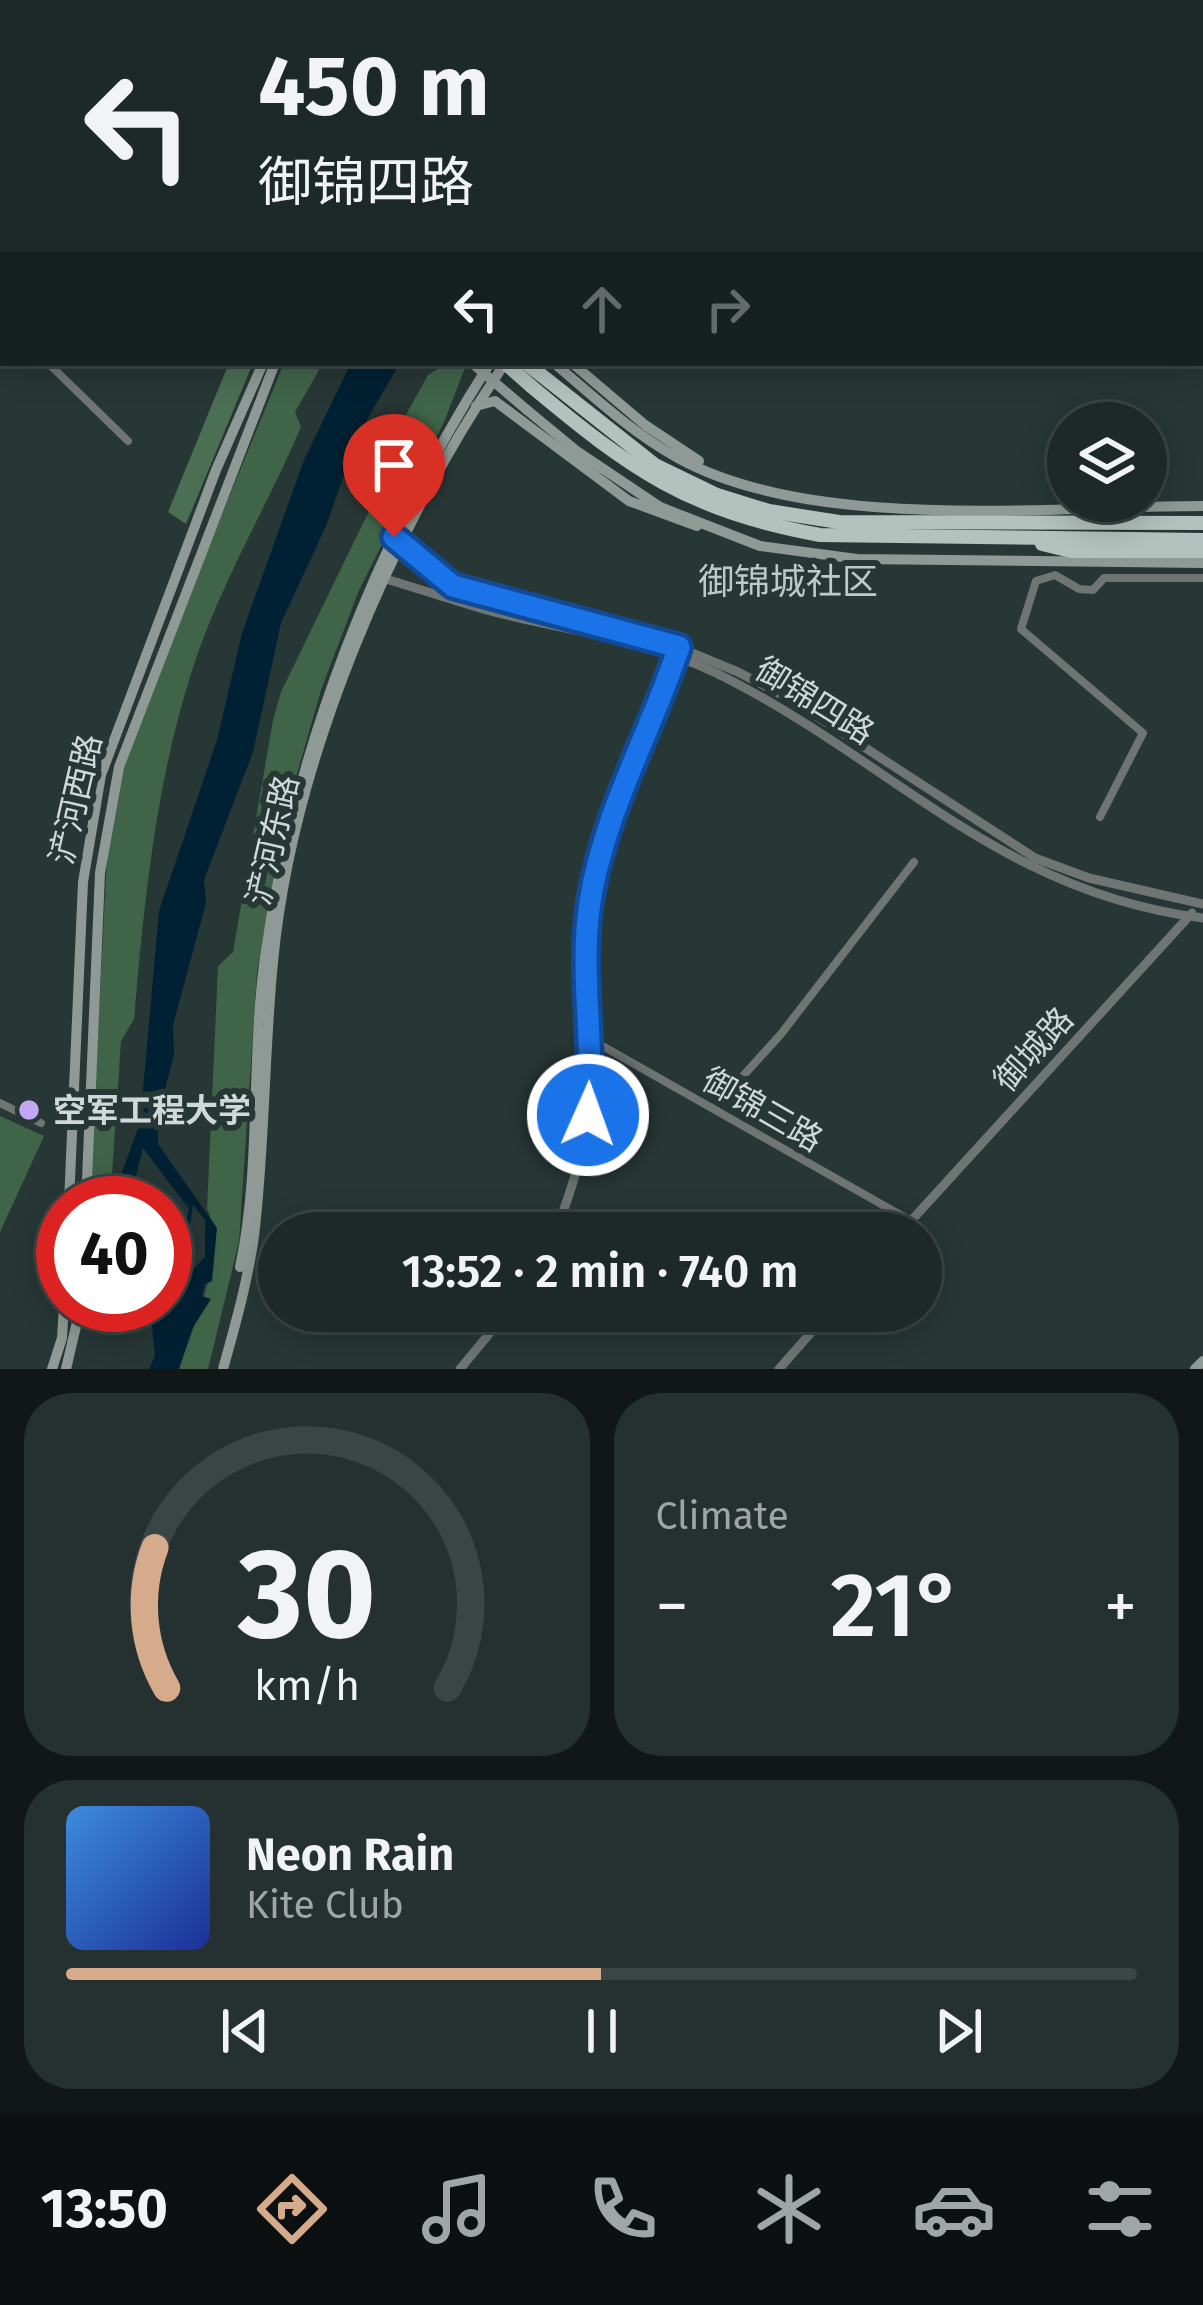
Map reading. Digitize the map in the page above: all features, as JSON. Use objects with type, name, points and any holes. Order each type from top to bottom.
[{"type":"highway","points":[[510,366],[644,458],[750,506],[839,521],[1097,524],[1120,516],[1203,519]]},
{"type":"highway","points":[[528,366],[536,380],[614,456],[667,489],[758,524],[820,535],[1203,540]]},
{"type":"highway","points":[[1020,538],[1071,551],[1203,550]]},
{"type":"main road","name":"浐河西路","points":[[70,1176],[82,882],[101,776],[216,470],[262,366]]},
{"type":"main road","name":"浐河西路","points":[[87,1176],[100,872],[118,767],[274,366]]},
{"type":"main road","points":[[476,366],[625,486],[708,527],[760,546],[815,556],[1203,563]]},
{"type":"main road","name":"浐河东路","points":[[220,1369],[253,1240],[273,958],[299,826],[334,705],[380,578],[488,366]]},
{"type":"main road","name":"浐河东路","points":[[397,540],[503,366]]},
{"type":"main road","points":[[558,366],[677,458],[762,490],[847,507],[1203,506]]},
{"type":"main road","points":[[576,366],[696,460],[762,490]]},
{"type":"main road","points":[[476,406],[495,401],[629,501],[682,525],[708,527]]},
{"type":"main road","points":[[938,508],[1035,523]]},
{"type":"main road","points":[[52,1369],[62,1332]]},
{"type":"main road","points":[[66,1369],[75,1332]]},
{"type":"main road","points":[[1195,1369],[1203,1361]]},
{"type":"street","points":[[51,366],[128,441]]},
{"type":"street","name":"御锦四路","points":[[397,540],[453,586],[678,652],[790,699],[986,831],[1035,858],[1089,878],[1202,902]]},
{"type":"street","points":[[1100,817],[1143,733],[1022,629],[1027,601],[1036,581],[1055,575],[1079,589],[1093,590],[1104,578],[1203,578]]},
{"type":"street","name":"御锦四路","points":[[380,578],[678,652],[781,708],[1021,865],[1102,895],[1203,918]]},
{"type":"street","points":[[561,1212],[585,1133],[590,1040],[586,959],[594,882],[623,787],[678,652]]},
{"type":"street","points":[[714,1108],[781,1034],[914,862]]},
{"type":"street","name":"御城路","points":[[919,1212],[1202,902]]},
{"type":"street","name":"御锦三路","points":[[590,1040],[895,1212]]},
{"type":"street","points":[[0,1102],[41,1123]]},
{"type":"street","points":[[460,1369],[491,1332]]},
{"type":"street","points":[[779,1369],[812,1332]]},
{"type":"green space","points":[[228,366],[252,366],[186,524],[168,512]]},
{"type":"green space","points":[[283,366],[321,366],[295,412],[301,427],[214,613],[178,719],[153,846],[134,1019],[121,1041],[112,1176],[90,1176],[108,839],[120,763]]},
{"type":"green space","points":[[442,366],[466,366],[444,422],[359,590],[321,690],[284,819],[257,972],[239,1242],[208,1369],[179,1369],[211,1267],[212,1226],[207,1209],[218,966],[233,952],[281,692],[369,511],[363,492],[428,375]]},
{"type":"green space","points":[[0,1116],[44,1136],[0,1232]]},
{"type":"water","points":[[350,366],[398,366],[358,435],[326,526],[281,623],[253,752],[204,880],[206,903],[173,1025],[174,1054],[158,1117],[158,1144],[180,1176],[164,1176],[143,1148],[136,1176],[121,1176],[140,1123],[159,911],[217,740],[242,633],[304,460]]},
{"type":"water","points":[[192,1192],[217,1228],[212,1281],[205,1284],[202,1296],[211,1299],[192,1329],[192,1271],[205,1257],[205,1220],[193,1205],[192,1212]]},
{"type":"water","points":[[153,1332],[191,1332],[179,1369],[149,1369],[155,1356]]},
{"type":"place","name":"空军工程大学","points":[[29,1110]]},
{"type":"district","name":"御锦城社区","points":[[788,581]]},
{"type":"route","points":[[394,537],[453,586],[679,647],[623,787],[594,882],[586,959],[588,1115]]}]
